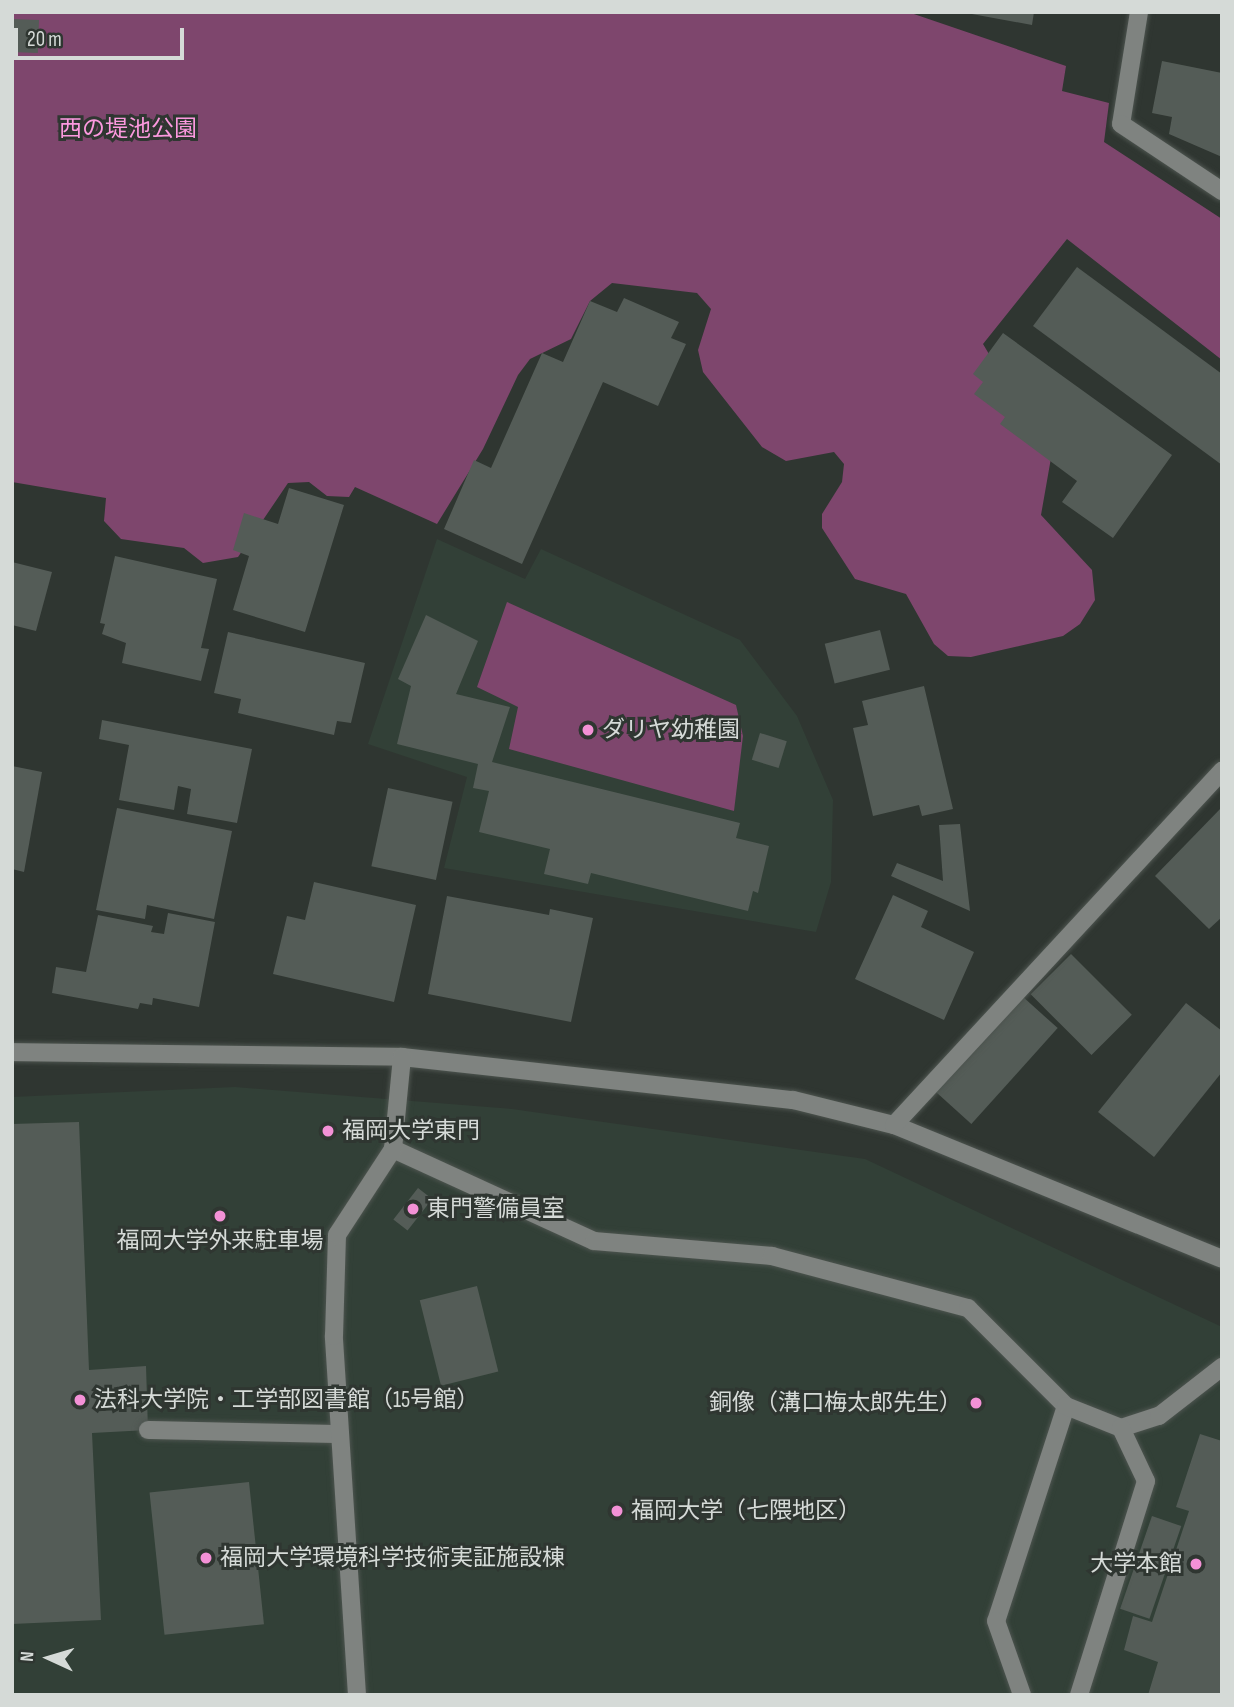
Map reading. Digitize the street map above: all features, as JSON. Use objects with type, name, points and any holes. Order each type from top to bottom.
[{"type":"street","points":[[1139,12],[1121,124],[1222,191]]},
{"type":"street","points":[[894,1125],[1222,771]]},
{"type":"street","points":[[12,1052],[402,1056],[685,1085],[793,1100],[894,1125],[1222,1259]]},
{"type":"street","points":[[357,1695],[338,1434],[334,1336],[337,1235],[393,1149],[402,1056]]},
{"type":"street","points":[[393,1149],[594,1241],[772,1256],[968,1308],[1066,1406],[1121,1428],[1158,1416],[1222,1367]]},
{"type":"street","points":[[1022,1695],[996,1621],[1066,1406]]},
{"type":"street","points":[[1079,1695],[1146,1480],[1121,1428]]},
{"type":"street","points":[[148,1430],[338,1434]]},
{"type":"shaded area","name":"ダリヤ幼稚園","points":[[437,539],[525,579],[541,549],[740,640],[797,716],[833,800],[831,882],[816,932],[444,868],[467,777],[368,744]]},
{"type":"shaded area","name":"福岡大学（七隈地区）","points":[[235,1087],[512,1109],[865,1159],[1222,1327],[1222,1695],[12,1695],[12,1097]]},
{"type":"green space","name":"西の堤池公園","points":[[12,12],[908,12],[1066,66],[1062,91],[1109,103],[1104,142],[1222,219],[1222,360],[1067,239],[983,344],[1051,458],[1041,515],[1092,570],[1095,600],[1080,624],[1063,636],[971,657],[948,656],[934,644],[906,594],[855,579],[822,528],[822,514],[842,482],[844,464],[834,452],[786,461],[762,447],[703,372],[698,350],[711,309],[697,293],[612,283],[590,301],[571,339],[530,359],[518,375],[483,449],[437,524],[355,487],[349,497],[327,496],[309,482],[288,483],[238,557],[203,563],[184,548],[121,539],[104,521],[106,498],[12,482]]},
{"type":"green space","points":[[507,602],[736,705],[743,736],[734,811],[509,749],[518,707],[477,687]]},
{"type":"building","points":[[961,12],[1034,12],[1032,25]]},
{"type":"building","points":[[12,19],[39,20],[38,53],[12,52]]},
{"type":"building","points":[[1162,61],[1222,73],[1222,157],[1169,134],[1172,117],[1152,113]]},
{"type":"building","points":[[1077,267],[1222,374],[1222,465],[1033,326]]},
{"type":"building","points":[[624,298],[679,322],[671,338],[686,344],[658,406],[603,382],[522,564],[444,529],[474,460],[491,468],[542,353],[563,362],[590,301],[617,312]]},
{"type":"building","points":[[1003,333],[1172,455],[1113,538],[1062,502],[1077,481],[1000,424],[1005,417],[974,394],[983,382],[973,374]]},
{"type":"building","points":[[289,488],[344,505],[305,632],[233,610],[249,556],[233,550],[244,513],[278,524]]},
{"type":"building","points":[[115,556],[217,579],[201,648],[209,649],[201,681],[122,663],[126,643],[102,634],[105,624],[100,623]]},
{"type":"building","points":[[12,562],[52,572],[36,631],[12,625]]},
{"type":"building","points":[[426,615],[478,641],[456,694],[510,707],[492,762],[740,823],[736,838],[769,846],[758,893],[753,891],[748,911],[591,873],[588,884],[544,874],[550,849],[479,832],[489,791],[473,788],[478,764],[397,744],[411,686],[398,679]]},
{"type":"building","points":[[880,630],[890,670],[835,684],[825,644]]},
{"type":"building","points":[[228,632],[365,663],[351,723],[337,721],[334,735],[238,713],[241,699],[214,693]]},
{"type":"building","points":[[924,686],[953,809],[922,816],[919,805],[873,816],[853,728],[868,725],[862,701]]},
{"type":"building","points":[[102,720],[252,749],[237,823],[187,814],[191,789],[178,786],[174,810],[119,800],[129,745],[99,739]]},
{"type":"building","points":[[760,733],[787,741],[779,768],[752,760]]},
{"type":"building","points":[[12,766],[42,772],[24,872],[12,869]]},
{"type":"building","points":[[388,788],[453,802],[436,880],[371,866]]},
{"type":"building","points":[[1222,807],[1222,917],[1209,929],[1155,876]]},
{"type":"building","points":[[117,808],[232,831],[214,919],[147,905],[145,919],[96,910]]},
{"type":"building","points":[[960,824],[970,911],[891,876],[897,863],[943,881],[939,825]]},
{"type":"building","points":[[314,882],[416,905],[394,1002],[273,974],[287,916],[305,920]]},
{"type":"building","points":[[893,895],[928,911],[921,927],[974,952],[944,1020],[855,979]]},
{"type":"building","points":[[447,896],[549,915],[550,909],[593,918],[571,1022],[428,994]]},
{"type":"building","points":[[168,913],[215,922],[199,1007],[153,998],[152,1005],[140,1003],[138,1009],[52,993],[56,967],[86,972],[98,915],[153,926],[151,932],[164,934]]},
{"type":"building","points":[[1071,954],[1132,1015],[1092,1055],[1031,994]]},
{"type":"building","points":[[1022,996],[1058,1028],[971,1124],[936,1092]]},
{"type":"building","points":[[1186,1003],[1222,1031],[1222,1072],[1154,1157],[1098,1112]]},
{"type":"building","name":"法科大学院・工学部図書館（15号館）","points":[[79,1122],[89,1370],[146,1366],[148,1430],[92,1433],[101,1620],[12,1624],[12,1124]]},
{"type":"building","name":"東門警備員室","points":[[418,1188],[432,1199],[408,1231],[393,1220]]},
{"type":"building","points":[[477,1286],[498,1371],[441,1386],[420,1300]]},
{"type":"building","name":"大学本館","points":[[1200,1434],[1222,1441],[1222,1695],[1148,1695],[1158,1662],[1124,1650],[1133,1616],[1152,1622],[1189,1511],[1176,1507]]},
{"type":"building","name":"福岡大学環境科学技術実証施設棟","points":[[249,1482],[264,1624],[164,1635],[150,1492]]},
{"type":"building","points":[[1152,1516],[1181,1526],[1149,1619],[1120,1609]]},
{"type":"place","name":"ダリヤ幼稚園","points":[[588,730]]},
{"type":"place","name":"福岡大学東門","points":[[328,1131]]},
{"type":"place","name":"東門警備員室","points":[[413,1209]]},
{"type":"place","name":"福岡大学外来駐車場","points":[[220,1216]]},
{"type":"place","name":"法科大学院・工学部図書館（15号館）","points":[[80,1400]]},
{"type":"place","name":"銅像（溝口梅太郎先生）","points":[[976,1403]]},
{"type":"place","name":"福岡大学（七隈地区）","points":[[617,1511]]},
{"type":"place","name":"福岡大学環境科学技術実証施設棟","points":[[206,1558]]},
{"type":"place","name":"大学本館","points":[[1196,1564]]}]
